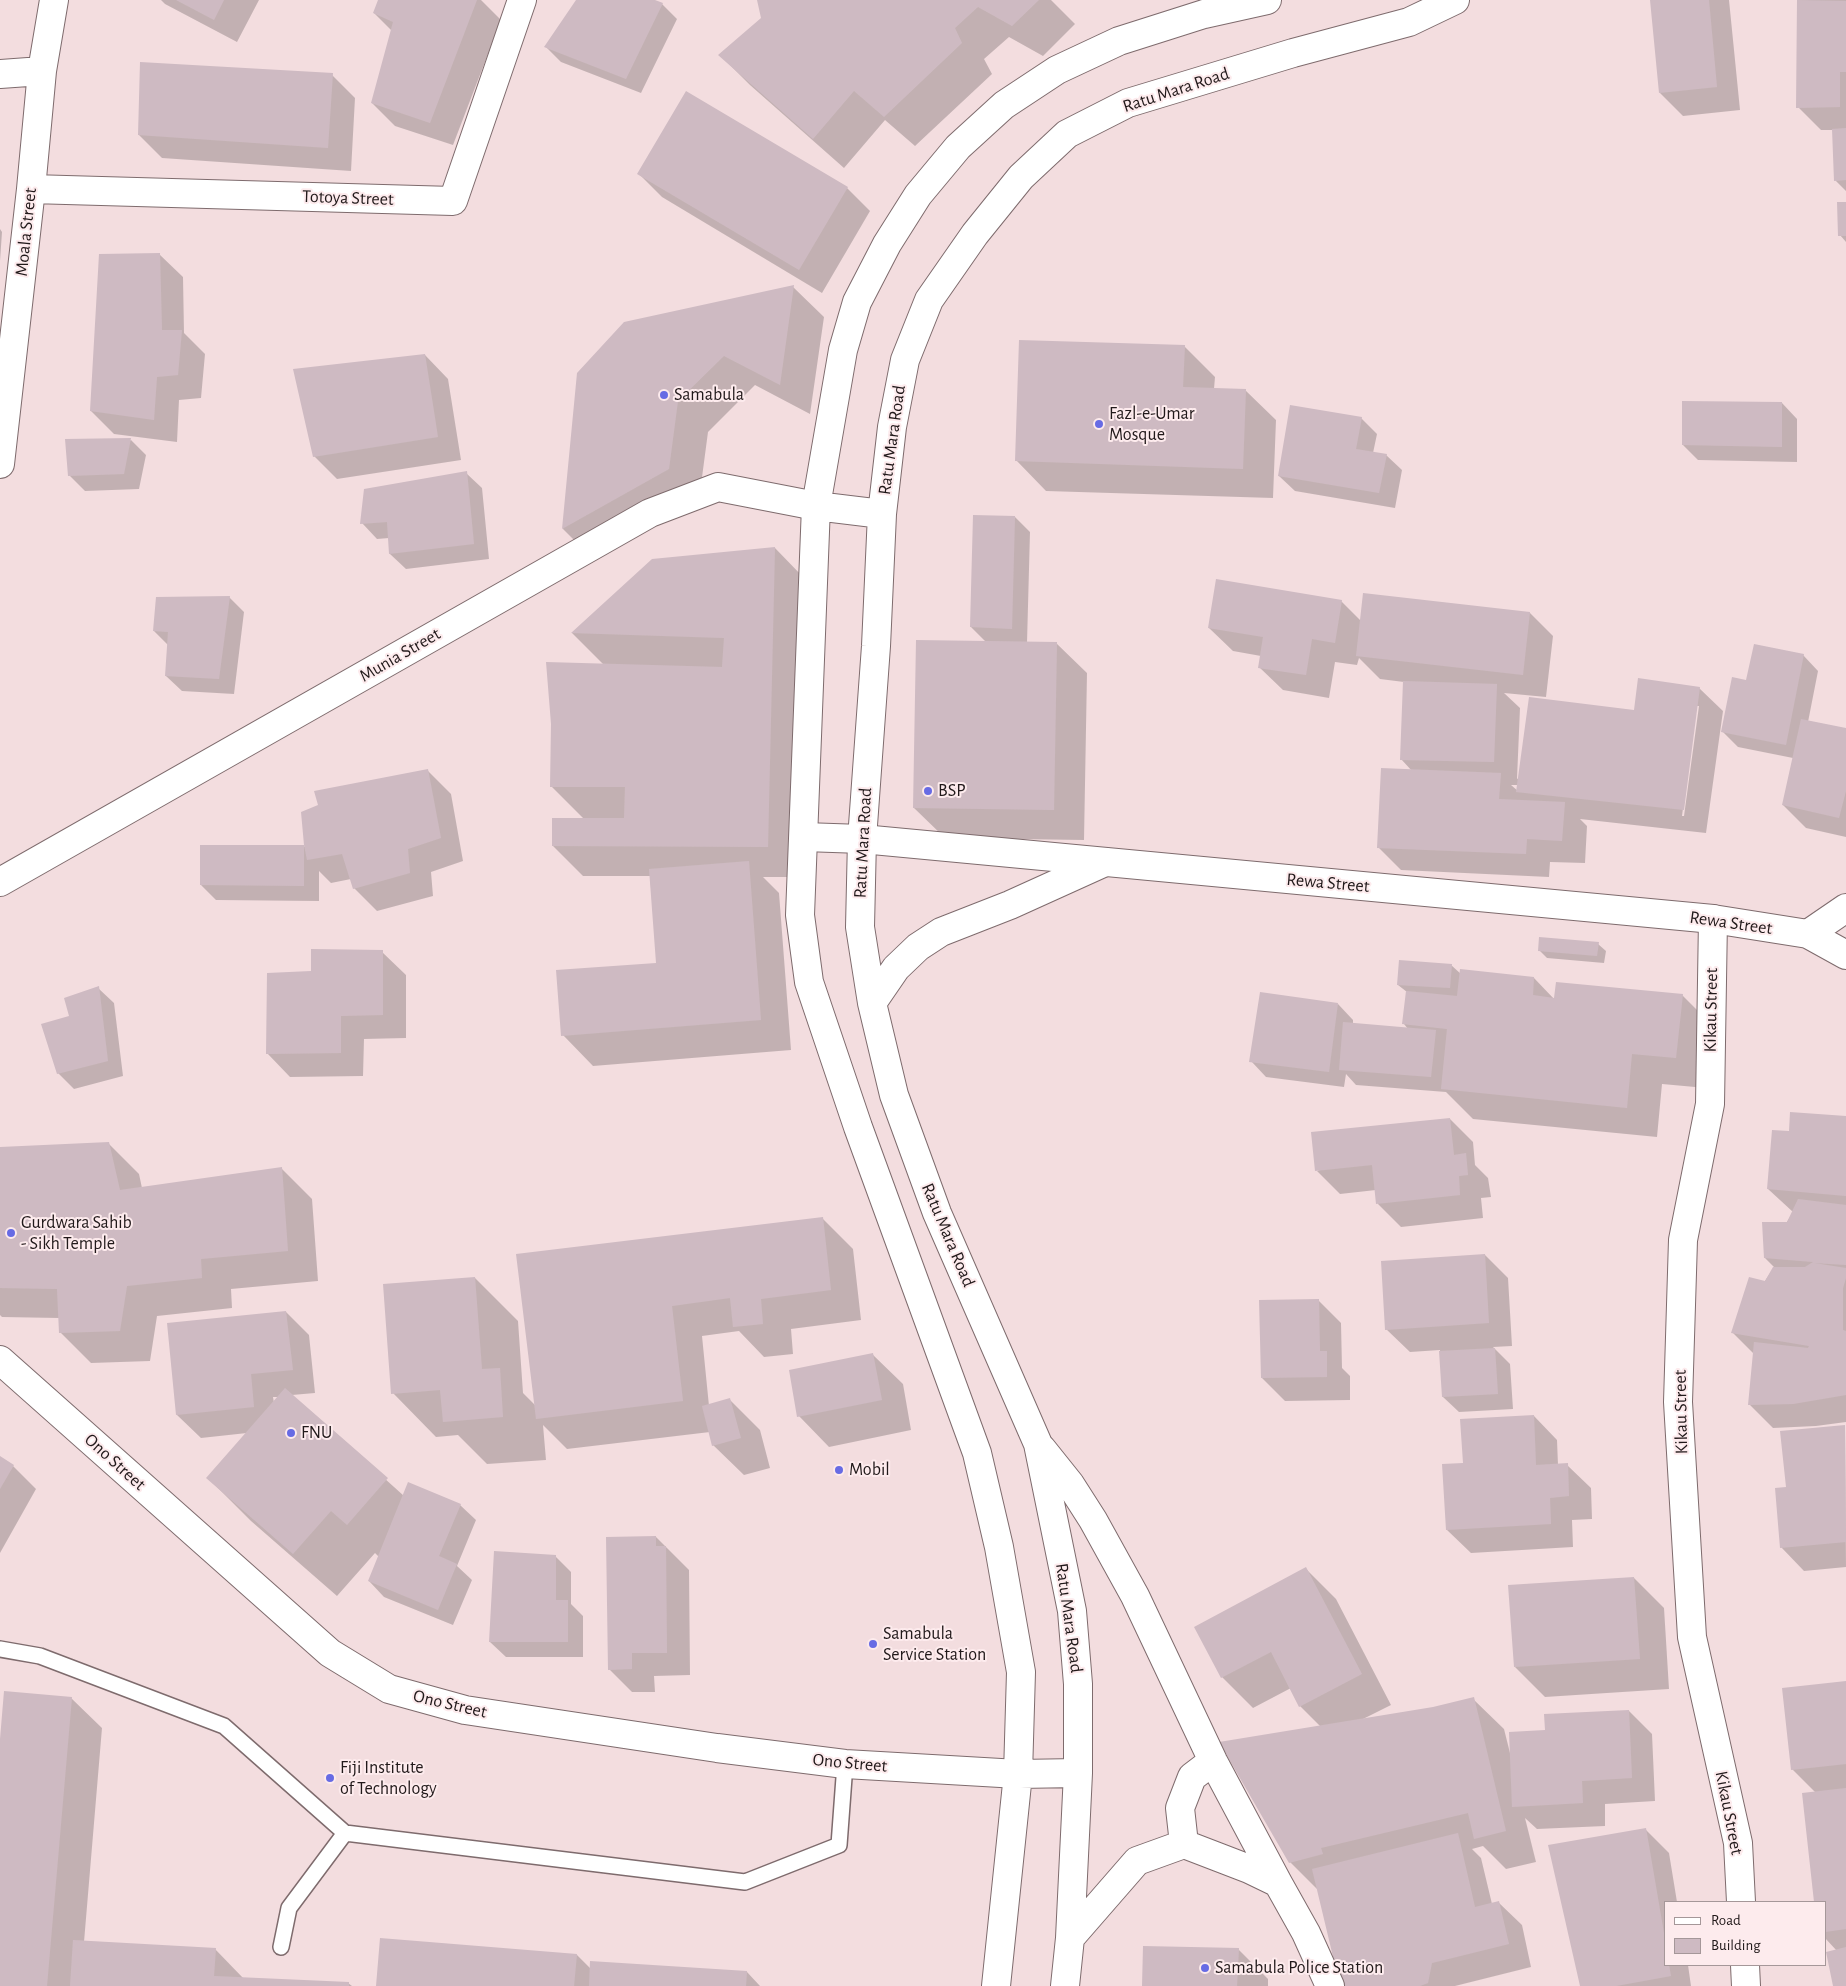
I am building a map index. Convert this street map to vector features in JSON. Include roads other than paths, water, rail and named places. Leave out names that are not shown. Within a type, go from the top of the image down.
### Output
[{"type":"main road","name":"Moala Street","points":[[0,464],[31,189],[42,71],[54,0]]},
{"type":"main road","name":"Totoya Street","points":[[31,189],[453,201],[522,0]]},
{"type":"main road","points":[[996,1986],[1018,1774],[1021,1672],[997,1538],[977,1453],[858,1127],[809,982],[800,915],[816,506],[843,350],[856,302],[887,244],[918,195],[958,147],[1004,106],[1057,70],[1119,41],[1204,14],[1267,0]]},
{"type":"main road","name":"Ratu Mara Road","points":[[1065,1986],[1070,1938],[1078,1773],[1078,1684],[1072,1611],[1038,1444],[937,1213],[894,1095],[872,1003],[860,927],[862,839],[876,646],[882,514],[892,427],[905,360],[929,300],[975,234],[1021,177],[1067,134],[1128,103],[1293,53],[1409,22],[1455,0]]},
{"type":"main road","points":[[0,74],[42,71]]},
{"type":"main road","name":"Munia Street","points":[[0,882],[650,513],[718,487],[816,506],[882,514]]},
{"type":"main road","name":"Rewa Street","points":[[804,837],[862,839],[1713,919],[1808,934],[1846,956]]},
{"type":"main road","points":[[872,1003],[896,968],[918,947],[941,932],[1010,905],[1105,862]]},
{"type":"main road","points":[[1808,934],[1846,908]]},
{"type":"main road","name":"Kikau Street","points":[[1713,919],[1710,1104],[1683,1240],[1678,1402],[1692,1638],[1738,1843],[1741,1901]]},
{"type":"main road","name":"Ono Street","points":[[0,1360],[330,1653],[388,1689],[465,1710],[708,1747],[845,1764],[1018,1774],[1078,1773]]},
{"type":"main road","points":[[1038,1444],[1070,1484],[1093,1520],[1135,1596],[1213,1761],[1306,1933],[1330,1986]]},
{"type":"main road","points":[[1184,1844],[1180,1808],[1192,1778],[1213,1761]]},
{"type":"main road","points":[[1070,1938],[1137,1861],[1184,1844],[1249,1869],[1278,1883]]},
{"type":"main road","points":[[1745,1966],[1746,1986]]},
{"type":"lane","points":[[0,1649],[40,1656],[224,1726],[345,1833],[745,1882],[839,1845],[845,1764]]},
{"type":"lane","points":[[281,1947],[290,1908],[345,1833]]},
{"type":"place","name":"Samabula","points":[[664,395]]},
{"type":"place","name":"Fazl-e-Umar Mosque","points":[[1099,424]]},
{"type":"place","name":"BSP","points":[[928,791]]},
{"type":"place","name":"Gurdwara Sahib - Sikh Temple","points":[[11,1233]]},
{"type":"place","name":"FNU","points":[[291,1433]]},
{"type":"place","name":"Mobil","points":[[839,1470]]},
{"type":"place","name":"Samabula Service Station","points":[[873,1644]]},
{"type":"place","name":"Fiji Institute of Technology","points":[[330,1778]]},
{"type":"place","name":"Samabula Police Station","points":[[1205,1968]]}]
